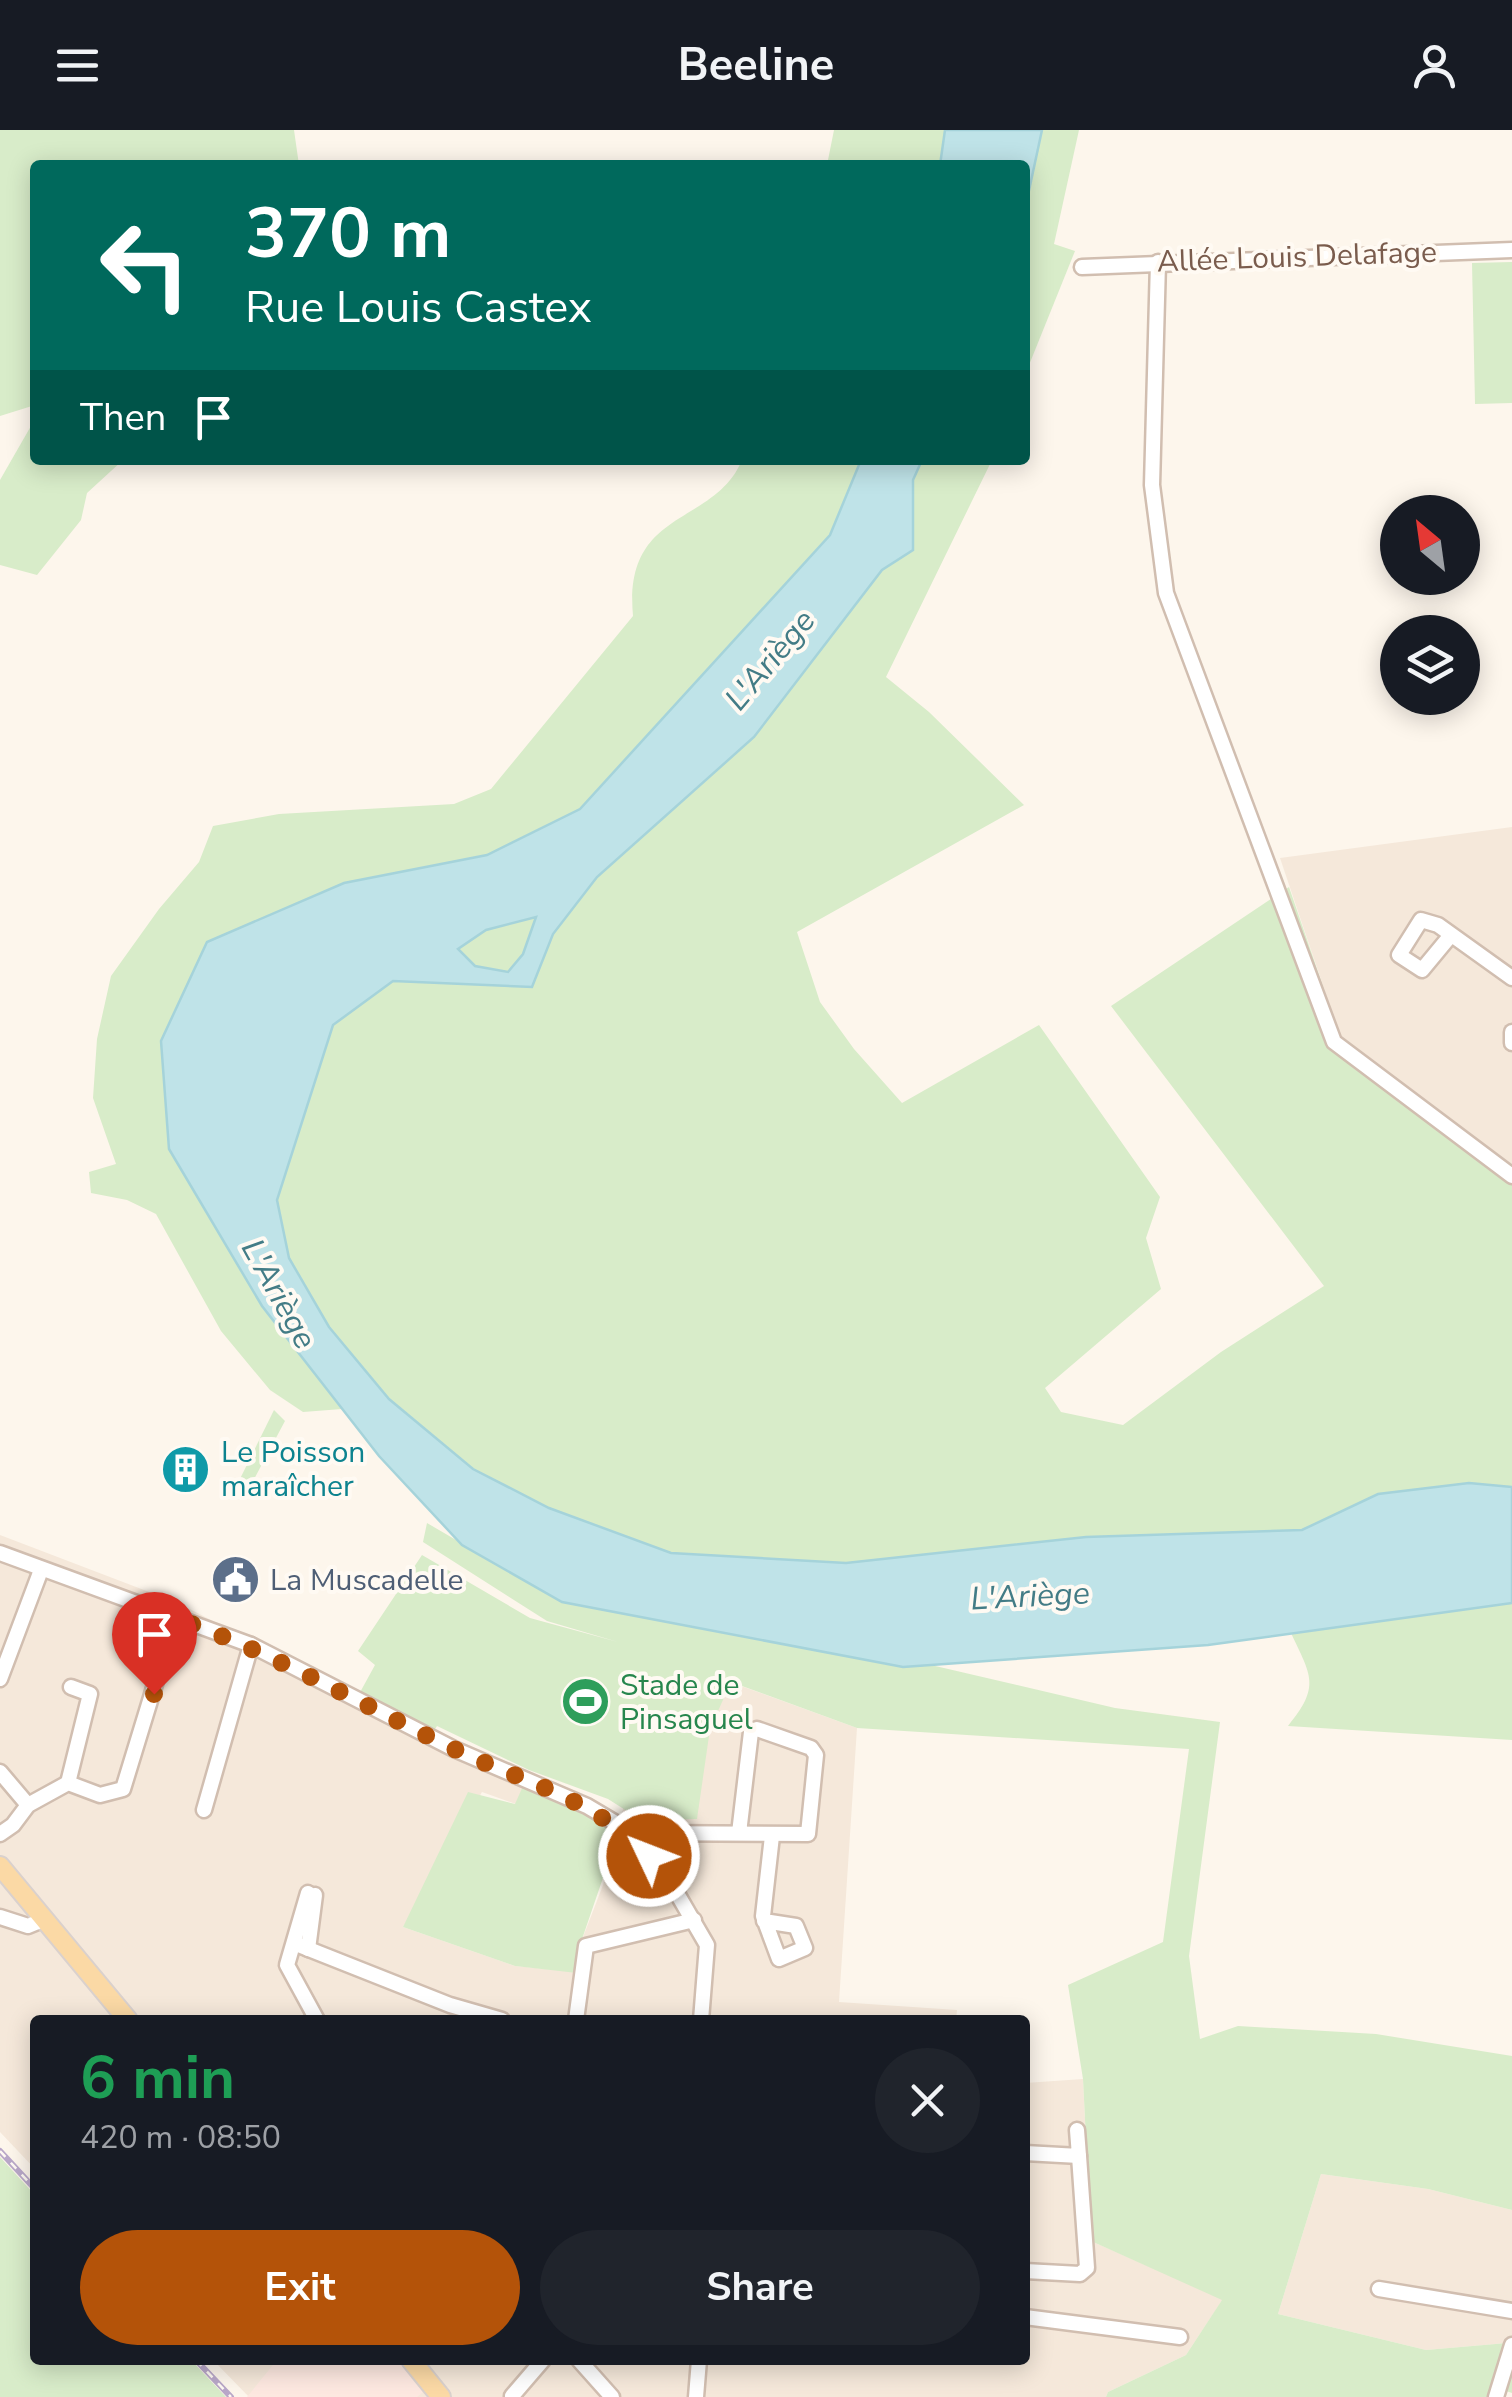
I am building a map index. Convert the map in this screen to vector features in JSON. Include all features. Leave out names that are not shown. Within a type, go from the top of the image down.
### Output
[{"type":"main road","points":[[0,1866],[124,2015]]},
{"type":"main road","points":[[414,2365],[441,2397]]},
{"type":"street","name":"Allée Louis Delafage","points":[[1082,266],[1512,250]]},
{"type":"street","points":[[1158,262],[1152,486],[1166,593],[1334,1042],[1512,1176]]},
{"type":"street","points":[[1451,934],[1512,978]]},
{"type":"street","points":[[1512,1032],[1512,1043]]},
{"type":"street","points":[[0,1553],[250,1645],[454,1749],[587,1806],[627,1833],[649,1856],[694,1920],[707,1946],[701,2015]]},
{"type":"street","points":[[0,1679],[41,1570]]},
{"type":"street","points":[[68,1783],[100,1795],[124,1789],[175,1618]]},
{"type":"street","points":[[204,1810],[250,1645]]},
{"type":"street","points":[[0,1834],[13,1825],[28,1805],[68,1783],[90,1694],[71,1687]]},
{"type":"street","points":[[627,1833],[802,1837],[812,1828],[816,1755],[812,1748],[757,1730],[747,1737],[739,1833]]},
{"type":"street","points":[[0,1772],[28,1805]]},
{"type":"street","points":[[649,1856],[652,1842],[664,1832]]},
{"type":"street","points":[[764,1921],[772,1836]]},
{"type":"street","points":[[0,1917],[28,1926],[45,1919]]},
{"type":"street","points":[[577,2015],[586,1946],[694,1920]]},
{"type":"street","points":[[313,2015],[287,1965],[302,1946],[485,2015]]},
{"type":"street","points":[[1030,2271],[1080,2274],[1087,2268],[1078,2130]]},
{"type":"street","points":[[1030,2154],[1079,2156]]},
{"type":"street","points":[[1380,2289],[1512,2311]]},
{"type":"street","points":[[1030,2318],[1180,2338]]},
{"type":"street","points":[[1496,2397],[1512,2345]]},
{"type":"street","points":[[512,2396],[539,2365]]},
{"type":"street","points":[[583,2365],[612,2397]]},
{"type":"street","points":[[696,2397],[699,2365]]},
{"type":"shaded area","points":[[1512,827],[1512,1169],[1341,1039],[1280,858]]},
{"type":"shaded area","points":[[0,1535],[178,1603],[364,1699],[528,1775],[516,1804],[482,1792],[403,1927],[515,1966],[577,1972],[583,1937],[603,1885],[626,1798],[697,1670],[857,1728],[839,2002],[957,2010],[956,2015],[30,2015],[30,2164],[0,2132]]},
{"type":"shaded area","points":[[1083,2079],[1091,2241],[1223,2299],[1186,2355],[1108,2392],[1106,2397],[249,2397],[218,2365],[1030,2365],[1030,2083]]},
{"type":"shaded area","points":[[1321,2174],[1428,2189],[1512,2210],[1512,2336],[1507,2343],[1426,2350],[1278,2314]]},
{"type":"shaded area","points":[[273,2365],[430,2365],[411,2378],[423,2392],[417,2397],[247,2397]]},
{"type":"green space","points":[[0,130],[294,130],[298,160],[30,160],[30,407],[0,416]]},
{"type":"green space","points":[[834,130],[945,130],[941,160],[828,160]]},
{"type":"green space","points":[[1042,130],[1079,130],[1054,244],[1075,251],[1030,363],[1030,186]]},
{"type":"green space","points":[[1512,262],[1512,403],[1475,404],[1472,263]]},
{"type":"green space","points":[[30,428],[30,465],[118,465],[87,493],[81,520],[37,575],[0,565],[0,480]]},
{"type":"green space","points":[[739,465],[859,465],[830,535],[580,809],[487,855],[344,883],[169,1149],[262,1306],[342,1409],[303,1412],[270,1390],[221,1331],[156,1214],[127,1200],[91,1193],[89,1172],[116,1164],[93,1098],[97,1039],[111,976],[199,862],[213,826],[279,814],[454,804],[491,789],[633,616],[634,581],[642,555],[656,536],[729,481]]},
{"type":"green space","points":[[920,465],[990,465],[886,677],[929,712],[1024,805],[797,932],[820,1002],[854,1049],[902,1103],[1039,1025],[1160,1197],[1146,1238],[1161,1289],[1045,1388],[1061,1412],[1123,1425],[1221,1352],[1324,1286],[1111,1006],[1289,887],[1341,1039],[1512,1169],[1512,1487],[1469,1483],[1378,1494],[1302,1530],[1086,1537],[846,1563],[671,1553],[549,1508],[473,1469],[389,1399],[329,1327],[289,1258],[277,1200],[333,1026],[392,980],[532,987],[553,934],[597,877],[754,737],[882,570],[912,550],[913,480]]},
{"type":"green space","points":[[537,917],[523,954],[508,972],[475,966],[457,948],[486,930]]},
{"type":"green space","points":[[274,1410],[285,1421],[243,1500],[232,1495]]},
{"type":"green space","points":[[427,1523],[562,1602],[903,1667],[931,1665],[1115,1708],[1220,1722],[1189,1956],[1200,2039],[1238,2026],[1376,2034],[1512,2056],[1512,2210],[1428,2189],[1321,2174],[1278,2314],[1426,2350],[1507,2343],[1512,2336],[1512,2393],[1497,2388],[1494,2397],[1106,2397],[1108,2392],[1186,2355],[1222,2300],[1091,2241],[1083,2079],[1068,1985],[1163,1942],[1189,1749],[857,1728],[731,1682],[710,1729],[697,1819],[641,1820],[608,1799],[529,1770],[437,1726],[433,1732],[358,1696],[375,1665],[358,1651],[422,1555],[530,1618],[618,1642],[547,1621],[423,1542]]},
{"type":"green space","points":[[1512,1603],[1512,1740],[1288,1726],[1309,1690],[1308,1671],[1291,1633]]},
{"type":"green space","points":[[523,1786],[581,1808],[619,1831],[580,1945],[577,1973],[515,1966],[403,1927],[468,1792],[515,1804]]},
{"type":"green space","points":[[0,2157],[30,2190],[30,2365],[196,2365],[226,2397],[0,2397]]},
{"type":"water","points":[[945,130],[1042,130],[1030,186],[1030,160],[941,160]]},
{"type":"water","name":"L'Ariège","points":[[859,465],[920,465],[913,480],[913,550],[882,570],[754,737],[597,877],[553,934],[532,987],[393,981],[333,1025],[277,1200],[289,1258],[329,1327],[389,1399],[473,1469],[549,1508],[671,1553],[846,1563],[1086,1537],[1302,1530],[1378,1494],[1469,1483],[1512,1487],[1512,1603],[1208,1645],[903,1667],[562,1602],[462,1545],[379,1456],[262,1306],[169,1149],[161,1041],[207,942],[344,883],[487,855],[580,809],[830,535]],"holes":[[[536,917],[523,954],[508,972],[475,966],[458,949],[486,930]]]},
{"type":"railway","points":[[0,2151],[30,2184]]},
{"type":"railway","points":[[201,2365],[231,2397]]},
{"type":"place","name":"Le Poisson maraîcher","points":[[186,1469]]},
{"type":"place","name":"La Muscadelle","points":[[235,1580]]},
{"type":"place","name":"Stade de Pinsaguel","points":[[585,1702]]},
{"type":"route","points":[[154,1694],[175,1618],[257,1648],[454,1749],[587,1806],[614,1822],[649,1856]]}]
